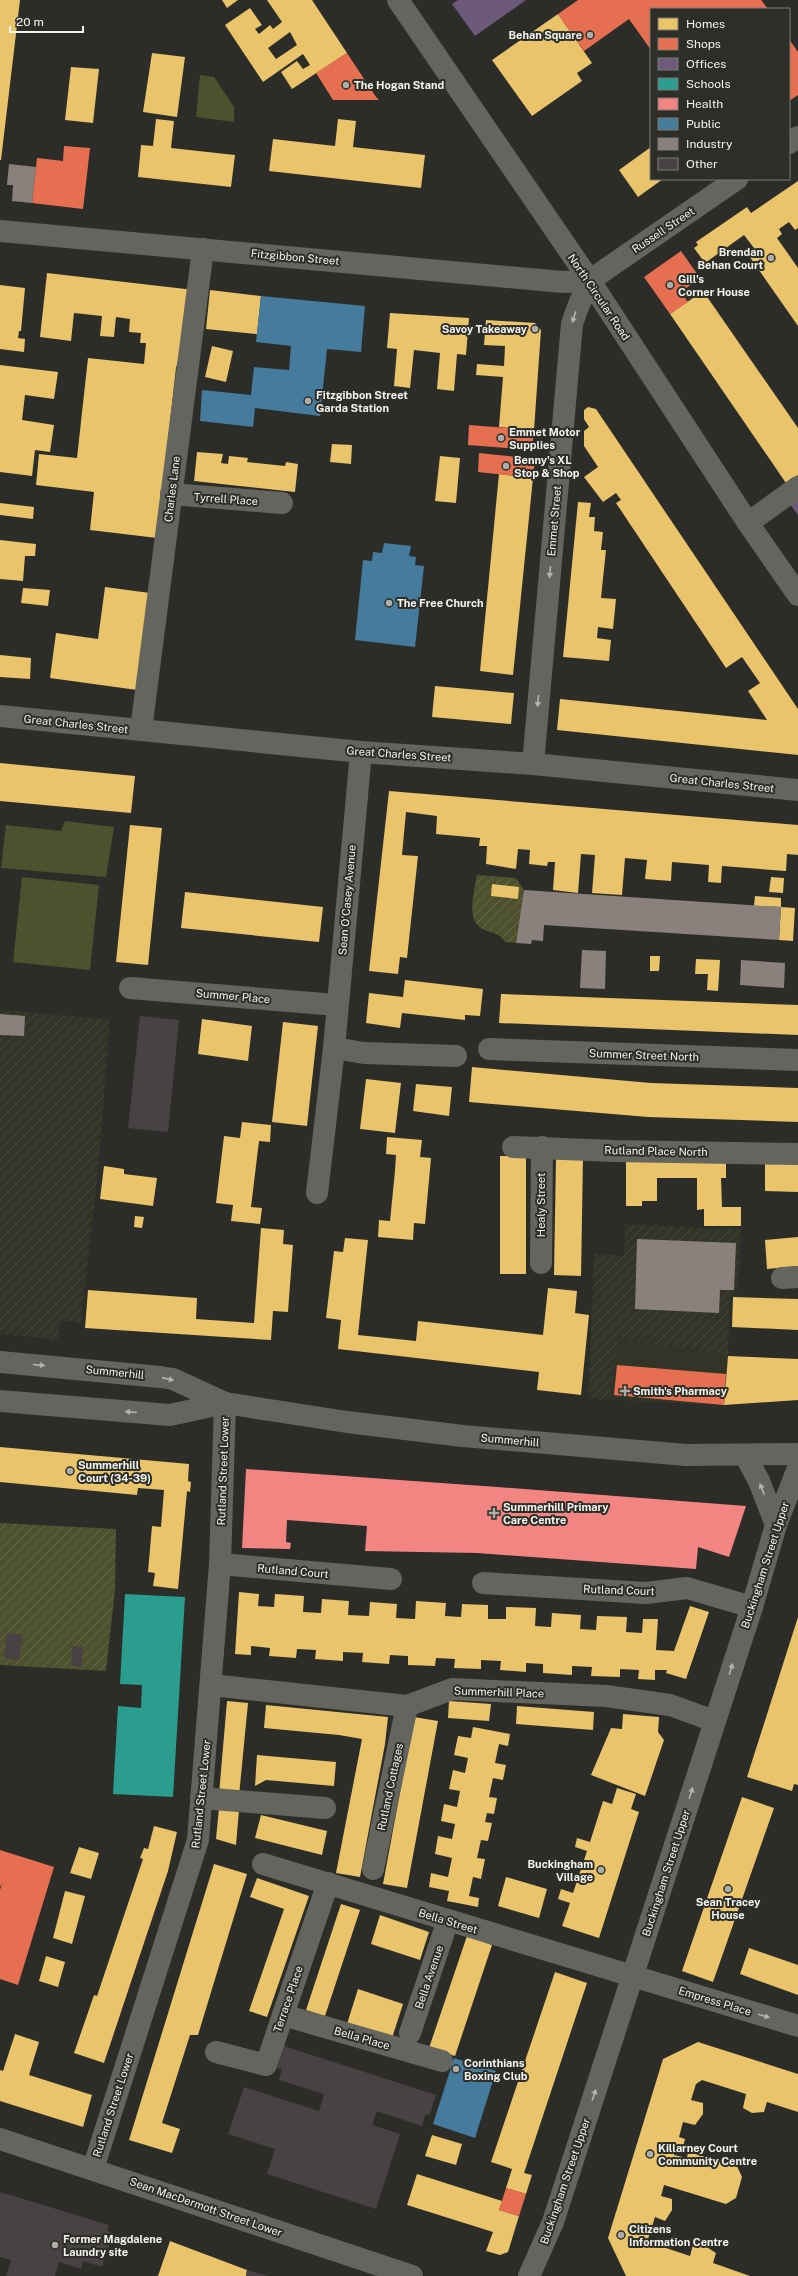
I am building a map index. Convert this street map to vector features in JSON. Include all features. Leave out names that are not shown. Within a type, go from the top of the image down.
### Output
[{"type":"main road","name":"North Circular Road","points":[[398,0],[590,282],[748,523],[798,595]]},
{"type":"main road","name":"Summerhill","points":[[0,1362],[174,1379],[225,1403],[347,1422],[464,1436],[686,1455],[798,1454]]},
{"type":"main road","name":"Summerhill","points":[[0,1401],[170,1415],[225,1403]]},
{"type":"street","name":"Russell Street","points":[[590,282],[736,180]]},
{"type":"street","name":"Fitzgibbon Street","points":[[0,231],[563,282],[590,282]]},
{"type":"street","name":"Charles Lane","points":[[140,730],[203,249]]},
{"type":"street","name":"Emmet Street","points":[[532,764],[572,324],[590,282]]},
{"type":"street","points":[[748,523],[798,487]]},
{"type":"street","name":"Tyrrell Place","points":[[171,494],[282,503]]},
{"type":"street","name":"Great Charles Street","points":[[0,716],[361,752],[532,764],[798,790]]},
{"type":"street","name":"Sean O'Casey Avenue","points":[[317,1193],[334,1048],[361,752]]},
{"type":"street","name":"Summer Place","points":[[130,988],[337,1005]]},
{"type":"street","points":[[334,1048],[364,1053],[456,1056]]},
{"type":"street","name":"Summer Street North","points":[[489,1049],[798,1060]]},
{"type":"street","name":"Rutland Place North","points":[[513,1147],[614,1151],[798,1154]]},
{"type":"street","name":"Healy Street","points":[[541,1263],[542,1147]]},
{"type":"street","name":"Rutland Street Lower","points":[[92,2169],[195,1854],[211,1685],[220,1564],[225,1403]]},
{"type":"street","points":[[745,1455],[759,1481],[776,1525]]},
{"type":"street","name":"Buckingham Street Upper","points":[[529,2276],[553,2222],[752,1607],[776,1525],[798,1468]]},
{"type":"street","name":"Rutland Court","points":[[220,1564],[391,1579]]},
{"type":"street","name":"Rutland Court","points":[[483,1583],[646,1592],[687,1588],[752,1607]]},
{"type":"street","name":"Summerhill Place","points":[[211,1685],[407,1706],[452,1689],[606,1696],[670,1705],[714,1721]]},
{"type":"street","name":"Rutland Cottages","points":[[372,1869],[407,1706]]},
{"type":"street","points":[[201,1798],[325,1808]]},
{"type":"street","name":"Bella Street","points":[[263,1864],[633,1976]]},
{"type":"street","name":"Terrace Place","points":[[216,2052],[266,2065],[328,1883]]},
{"type":"street","name":"Bella Avenue","points":[[410,2033],[448,1920]]},
{"type":"street","name":"Empress Place","points":[[633,1976],[798,2026]]},
{"type":"street","name":"Bella Place","points":[[282,2015],[442,2062]]},
{"type":"street","name":"Sean MacDermott Street Lower","points":[[0,2139],[412,2276]]},
{"type":"shaded area","points":[[0,1010],[110,1019],[99,1160],[81,1323],[60,1320],[58,1340],[0,1334]]},
{"type":"shaded area","points":[[625,1224],[741,1230],[738,1291],[730,1296],[728,1356],[619,1339],[610,1400],[588,1398],[594,1253],[624,1256]]},
{"type":"shaded area","points":[[619,1339],[728,1356],[724,1405],[610,1400]]},
{"type":"green space","points":[[200,75],[214,77],[234,107],[234,122],[196,117]]},
{"type":"green space","points":[[65,821],[114,827],[106,877],[1,868],[6,825],[61,831]]},
{"type":"green space","points":[[477,875],[516,878],[524,890],[516,943],[505,942],[499,936],[480,927],[475,922],[472,908]]},
{"type":"green space","points":[[22,877],[99,885],[90,970],[13,962]]},
{"type":"green space","points":[[0,1523],[116,1529],[115,1590],[106,1671],[0,1665]]},
{"type":"building: Homes","points":[[0,0],[20,0],[1,160],[0,160]]},
{"type":"building: Homes","points":[[222,0],[238,0],[227,8]]},
{"type":"building: Homes","points":[[267,0],[312,0],[347,53],[292,89],[281,72],[297,61],[303,69],[310,65],[303,54],[263,82],[225,25],[250,8],[262,25],[255,29],[259,34],[270,25],[273,29],[282,22]],"holes":[[[290,32],[297,45],[276,59],[268,48]]]},
{"type":"building: Homes","points":[[558,14],[592,63],[577,73],[582,81],[532,116],[492,60]]},
{"type":"building: Homes","points":[[152,53],[185,57],[177,117],[143,112]]},
{"type":"building: Homes","points":[[71,67],[99,69],[93,123],[65,120]]},
{"type":"building: Homes","points":[[156,119],[174,121],[171,148],[235,155],[231,187],[138,177],[141,145],[153,146]]},
{"type":"building: Homes","points":[[338,119],[356,121],[353,147],[425,155],[421,188],[269,171],[273,139],[335,146]]},
{"type":"building: Homes","points":[[650,148],[650,180],[662,180],[638,197],[619,170]]},
{"type":"building: Homes","name":"Brendan Behan Court","points":[[798,181],[798,228],[795,230],[789,222],[779,229],[782,234],[777,238],[798,268],[798,326],[747,253],[754,248],[744,235],[705,263],[694,248],[698,245],[696,242],[747,207],[751,213]]},
{"type":"building: Homes","points":[[47,273],[194,290],[185,335],[176,368],[157,538],[90,530],[94,492],[36,485],[39,454],[77,458],[88,358],[144,364],[146,343],[140,343],[141,333],[129,332],[130,319],[116,317],[114,337],[100,336],[102,316],[74,313],[71,341],[40,337]]},
{"type":"building: Homes","points":[[0,285],[25,288],[21,331],[19,331],[18,338],[25,339],[24,352],[0,349]]},
{"type":"building: Homes","points":[[210,290],[261,296],[257,334],[206,329]]},
{"type":"building: Homes","points":[[703,291],[798,428],[798,475],[786,483],[670,314]]},
{"type":"building: Homes","points":[[390,313],[469,318],[466,355],[457,354],[454,391],[437,389],[440,353],[414,350],[410,388],[394,386],[397,349],[387,348]]},
{"type":"building: Homes","points":[[486,320],[535,323],[541,330],[534,430],[499,427],[503,377],[476,375],[477,364],[504,366],[505,346],[484,345]]},
{"type":"building: Homes","points":[[212,346],[233,351],[226,382],[205,377]]},
{"type":"building: Homes","points":[[0,365],[58,372],[54,399],[25,395],[22,420],[54,425],[50,452],[35,450],[32,476],[0,472]]},
{"type":"building: Homes","points":[[588,407],[596,409],[798,709],[798,755],[557,730],[560,699],[767,720],[748,691],[760,683],[742,657],[726,668],[616,503],[621,500],[616,493],[603,502],[584,477],[598,467],[584,446],[584,431],[589,427],[584,419],[584,410]]},
{"type":"building: Homes","points":[[332,444],[352,445],[351,464],[330,462]]},
{"type":"building: Homes","points":[[197,452],[223,454],[221,463],[228,464],[229,456],[248,458],[247,462],[285,466],[286,462],[298,464],[295,492],[194,481]]},
{"type":"building: Homes","points":[[440,456],[460,458],[456,503],[435,501]]},
{"type":"building: Homes","points":[[499,474],[533,478],[513,675],[480,671]]},
{"type":"building: Homes","points":[[578,502],[591,503],[589,517],[595,517],[594,531],[603,532],[601,550],[606,550],[601,598],[616,599],[613,629],[598,627],[597,638],[611,640],[609,661],[563,657]]},
{"type":"building: Homes","points":[[0,503],[34,507],[33,519],[0,515]]},
{"type":"building: Homes","points":[[0,540],[36,544],[35,556],[25,556],[23,581],[0,579]]},
{"type":"building: Homes","points":[[105,587],[150,593],[137,690],[50,678],[56,633],[98,639]]},
{"type":"building: Homes","points":[[23,588],[50,590],[48,606],[21,603]]},
{"type":"building: Homes","points":[[0,655],[31,658],[30,679],[0,677]]},
{"type":"building: Homes","points":[[435,686],[514,693],[511,724],[432,717]]},
{"type":"building: Homes","points":[[0,763],[135,776],[131,813],[0,801]]},
{"type":"building: Homes","points":[[389,791],[798,825],[798,855],[787,854],[786,871],[722,866],[721,883],[708,882],[709,865],[672,862],[671,881],[645,879],[647,860],[625,858],[622,895],[592,893],[595,855],[581,854],[578,893],[553,890],[555,862],[548,862],[547,866],[529,864],[530,850],[518,849],[516,869],[486,864],[487,846],[479,846],[480,838],[436,834],[437,816],[406,812],[402,855],[418,856],[407,958],[400,957],[398,974],[369,971]]},
{"type":"building: Homes","points":[[130,825],[162,828],[148,965],[116,962]]},
{"type":"building: Homes","points":[[771,877],[784,878],[783,893],[769,892]]},
{"type":"building: Homes","points":[[492,884],[519,887],[518,899],[491,896]]},
{"type":"building: Homes","points":[[185,892],[323,907],[319,942],[181,928]]},
{"type":"building: Homes","points":[[755,896],[781,898],[781,907],[754,906]]},
{"type":"building: Homes","points":[[781,907],[795,908],[793,941],[779,940]]},
{"type":"building: Homes","points":[[650,956],[660,956],[659,971],[650,971]]},
{"type":"building: Homes","points":[[696,959],[720,960],[718,991],[707,990],[708,974],[695,974]]},
{"type":"building: Homes","points":[[405,980],[483,989],[480,1016],[465,1015],[465,1020],[402,1013],[400,1028],[366,1023],[369,993],[403,997]]},
{"type":"building: Homes","points":[[501,994],[798,1005],[798,1035],[499,1023]]},
{"type":"building: Homes","points":[[202,1019],[252,1026],[248,1061],[198,1054]]},
{"type":"building: Homes","points":[[283,1022],[318,1026],[307,1126],[272,1122]]},
{"type":"building: Homes","points":[[472,1067],[651,1083],[798,1088],[798,1122],[648,1117],[469,1102]]},
{"type":"building: Homes","points":[[366,1079],[401,1083],[395,1133],[360,1129]]},
{"type":"building: Homes","points":[[416,1084],[452,1087],[449,1116],[413,1111]]},
{"type":"building: Homes","points":[[242,1122],[271,1125],[270,1142],[259,1141],[251,1207],[262,1208],[260,1224],[231,1221],[233,1205],[216,1203],[224,1136],[240,1138]]},
{"type":"building: Homes","points":[[387,1137],[422,1140],[420,1157],[431,1158],[425,1224],[414,1223],[413,1240],[378,1237],[379,1220],[390,1221],[395,1171],[396,1155],[386,1154]]},
{"type":"building: Homes","points":[[500,1156],[526,1156],[526,1274],[500,1274]]},
{"type":"building: Homes","points":[[556,1157],[583,1157],[581,1276],[554,1275]]},
{"type":"building: Homes","points":[[626,1161],[726,1161],[726,1178],[721,1178],[722,1207],[741,1207],[741,1226],[704,1226],[704,1209],[697,1210],[697,1178],[657,1178],[657,1201],[642,1201],[642,1206],[626,1206]]},
{"type":"building: Homes","points":[[765,1162],[798,1163],[798,1192],[765,1191]]},
{"type":"building: Homes","points":[[104,1166],[124,1169],[124,1174],[157,1178],[153,1206],[100,1199]]},
{"type":"building: Homes","points":[[135,1216],[144,1217],[142,1228],[134,1227]]},
{"type":"building: Homes","points":[[261,1228],[284,1230],[283,1244],[293,1245],[288,1312],[273,1311],[271,1340],[85,1328],[88,1290],[197,1298],[196,1319],[254,1323]]},
{"type":"building: Homes","points":[[798,1237],[798,1266],[767,1269],[765,1240]]},
{"type":"building: Homes","points":[[345,1238],[368,1240],[358,1335],[416,1341],[418,1321],[543,1335],[548,1288],[577,1291],[575,1313],[589,1315],[581,1395],[537,1390],[539,1372],[338,1349],[341,1320],[326,1318],[334,1251],[343,1252]]},
{"type":"building: Homes","points":[[733,1297],[798,1299],[798,1330],[732,1327]]},
{"type":"building: Homes","points":[[728,1356],[798,1359],[798,1400],[724,1405]]},
{"type":"building: Homes","points":[[0,1447],[189,1464],[188,1481],[191,1482],[190,1492],[187,1491],[178,1589],[153,1586],[155,1573],[148,1572],[152,1526],[161,1527],[164,1490],[138,1488],[137,1495],[0,1482]]},
{"type":"building: Homes","points":[[239,1592],[259,1594],[258,1606],[274,1607],[275,1594],[304,1596],[303,1612],[321,1613],[322,1599],[349,1601],[348,1615],[369,1616],[370,1602],[397,1604],[396,1618],[415,1619],[416,1601],[446,1603],[445,1616],[461,1617],[462,1604],[488,1605],[488,1619],[506,1619],[506,1607],[536,1608],[535,1626],[551,1627],[552,1613],[581,1615],[580,1629],[596,1630],[597,1616],[627,1617],[626,1632],[642,1633],[643,1619],[658,1619],[656,1650],[674,1651],[690,1606],[709,1612],[686,1679],[666,1673],[667,1670],[655,1670],[655,1680],[638,1679],[639,1670],[620,1669],[620,1677],[591,1676],[592,1667],[572,1666],[572,1675],[543,1673],[543,1664],[526,1663],[526,1672],[500,1670],[501,1661],[481,1660],[481,1669],[454,1668],[455,1659],[436,1658],[435,1666],[408,1665],[408,1656],[390,1655],[389,1664],[362,1662],[363,1653],[343,1652],[343,1661],[315,1659],[316,1650],[297,1649],[296,1658],[269,1656],[270,1648],[251,1646],[251,1655],[235,1654]]},
{"type":"building: Homes","points":[[798,1617],[798,1785],[794,1784],[792,1791],[747,1777]]},
{"type":"building: Homes","points":[[227,1701],[248,1703],[239,1796],[219,1794]]},
{"type":"building: Homes","points":[[449,1701],[491,1704],[489,1721],[448,1718]]},
{"type":"building: Homes","points":[[266,1705],[388,1717],[385,1744],[360,1877],[336,1873],[362,1739],[339,1735],[264,1728]]},
{"type":"building: Homes","points":[[517,1706],[594,1712],[593,1730],[516,1724]]},
{"type":"building: Homes","points":[[623,1714],[659,1717],[658,1732],[664,1740],[645,1796],[591,1775],[611,1728],[622,1729]]},
{"type":"building: Homes","points":[[414,1717],[438,1721],[407,1888],[383,1884]]},
{"type":"building: Homes","points":[[473,1727],[510,1734],[508,1746],[499,1744],[495,1763],[506,1765],[503,1780],[493,1778],[489,1797],[497,1798],[494,1814],[487,1813],[485,1822],[492,1823],[488,1841],[481,1840],[477,1858],[485,1859],[481,1879],[473,1877],[469,1896],[479,1898],[478,1907],[447,1901],[449,1891],[429,1887],[431,1873],[448,1877],[452,1858],[435,1854],[438,1836],[452,1839],[455,1824],[441,1821],[444,1804],[457,1807],[460,1791],[449,1789],[453,1770],[465,1773],[468,1758],[454,1755],[458,1736],[471,1738]]},
{"type":"building: Homes","points":[[257,1755],[336,1762],[334,1786],[266,1780],[255,1786]]},
{"type":"building: Homes","name":"Buckingham Village","points":[[617,1788],[636,1794],[631,1809],[639,1812],[599,1938],[562,1926],[570,1903],[558,1899],[561,1889],[573,1893],[587,1851],[575,1847],[577,1838],[590,1842],[603,1801],[612,1804]]},
{"type":"building: Homes","name":"Sean Tracey House","points":[[742,1797],[774,1808],[713,1982],[682,1971]]},
{"type":"building: Homes","points":[[219,1808],[239,1810],[236,1845],[216,1839]]},
{"type":"building: Homes","points":[[261,1815],[327,1831],[322,1855],[255,1838]]},
{"type":"building: Homes","points":[[154,1826],[177,1832],[168,1871],[104,2063],[74,2053],[94,1995],[97,1996],[143,1859],[140,1858],[144,1848],[148,1849]]},
{"type":"building: Homes","points":[[79,1847],[99,1853],[91,1879],[70,1873]]},
{"type":"building: Homes","points":[[214,1864],[247,1874],[198,2035],[190,2035],[162,2123],[180,2129],[172,2153],[129,2140]]},
{"type":"building: Homes","points":[[506,1877],[547,1889],[539,1918],[498,1906]]},
{"type":"building: Homes","points":[[257,1878],[309,1896],[267,2017],[249,2011],[284,1909],[250,1897]]},
{"type":"building: Homes","points":[[65,1891],[85,1896],[72,1944],[53,1938]]},
{"type":"building: Homes","points":[[341,1904],[360,1910],[325,2016],[306,2010]]},
{"type":"building: Homes","points":[[380,1915],[429,1932],[420,1960],[371,1944]]},
{"type":"building: Homes","points":[[467,1936],[492,1945],[455,2056],[429,2048]]},
{"type":"building: Homes","points":[[749,1948],[798,1965],[798,1995],[740,1974]]},
{"type":"building: Homes","points":[[46,1956],[65,1962],[58,1987],[39,1981]]},
{"type":"building: Homes","points":[[555,1972],[587,1983],[524,2173],[532,2175],[526,2194],[506,2188],[512,2169],[491,2162]]},
{"type":"building: Homes","points":[[358,1989],[403,2004],[392,2038],[347,2024]]},
{"type":"building: Homes","points":[[15,2034],[39,2042],[29,2075],[92,2095],[83,2127],[0,2101],[0,2070],[3,2071]]},
{"type":"building: Homes","points":[[698,2042],[798,2074],[798,2112],[767,2102],[764,2112],[752,2113],[743,2108],[746,2094],[702,2080],[696,2084],[691,2100],[703,2103],[703,2114],[695,2125],[683,2122],[679,2137],[685,2139],[682,2151],[676,2149],[674,2155],[687,2158],[688,2152],[737,2166],[742,2177],[736,2198],[726,2204],[664,2185],[661,2196],[672,2199],[672,2210],[665,2221],[655,2217],[648,2239],[651,2243],[690,2256],[693,2245],[705,2246],[716,2253],[713,2263],[750,2276],[626,2276],[608,2238],[663,2059]]},
{"type":"building: Homes","points":[[432,2135],[462,2144],[456,2165],[425,2156]]},
{"type":"building: Homes","points":[[417,2174],[502,2201],[499,2210],[519,2216],[508,2252],[500,2255],[486,2251],[493,2232],[407,2205]]},
{"type":"building: Homes","points":[[170,2241],[247,2270],[246,2276],[158,2276]]},
{"type":"building: Shops","name":"Behan Square","points":[[578,0],[761,0],[767,8],[650,8],[650,49],[629,19],[584,51],[558,14]]},
{"type":"building: Shops","points":[[790,40],[798,52],[798,95],[790,100]]},
{"type":"building: Shops","name":"The Hogan Stand","points":[[347,53],[379,100],[333,100],[316,73]]},
{"type":"building: Shops","points":[[64,146],[90,148],[83,209],[32,203],[37,158],[63,161]]},
{"type":"building: Shops","name":"Gill's Corner House","points":[[681,251],[700,278],[681,292],[688,302],[670,314],[644,277]]},
{"type":"building: Shops","name":"Emmet Motor Supplies","points":[[469,425],[534,430],[532,450],[468,445]]},
{"type":"building: Shops","name":"Benny's XL Stop & Shop","points":[[479,453],[535,459],[533,478],[478,472]]},
{"type":"building: Shops","points":[[617,1365],[726,1374],[724,1405],[614,1395]]},
{"type":"building: Shops","points":[[0,1850],[54,1867],[18,1985],[0,1979],[0,1890],[2,1883],[0,1887]]},
{"type":"building: Shops","points":[[506,2188],[526,2194],[519,2216],[499,2210]]},
{"type":"building: Offices","points":[[458,0],[526,0],[475,36],[452,4]]},
{"type":"building: Offices","points":[[798,492],[798,515],[787,500]]},
{"type":"building: Schools","points":[[125,1594],[185,1597],[173,1797],[113,1794],[118,1706],[141,1708],[142,1685],[120,1684]]},
{"type":"building: Health","name":"Summerhill Primary Care Centre","points":[[246,1469],[746,1506],[729,1557],[698,1547],[696,1569],[477,1553],[365,1551],[367,1526],[287,1520],[286,1542],[291,1543],[290,1549],[242,1548]]},
{"type":"building: Public","points":[[261,296],[365,306],[361,352],[327,349],[320,416],[255,408],[253,427],[200,421],[202,390],[251,395],[254,367],[289,370],[291,346],[256,342]]},
{"type":"building: Public","name":"The Free Church","points":[[384,543],[411,546],[409,556],[416,557],[415,565],[424,566],[415,647],[355,640],[363,560],[372,561],[373,552],[382,553]]},
{"type":"building: Public","points":[[454,2058],[496,2071],[475,2138],[433,2124]]},
{"type":"building: Industry","points":[[9,164],[36,167],[32,203],[12,201],[13,185],[7,185]]},
{"type":"building: Industry","points":[[524,890],[781,907],[779,940],[544,925],[543,941],[532,940],[531,944],[516,943]]},
{"type":"building: Industry","points":[[582,950],[606,951],[605,989],[580,988]]},
{"type":"building: Industry","points":[[741,960],[785,963],[784,988],[740,985]]},
{"type":"building: Industry","points":[[0,1014],[25,1016],[24,1036],[0,1035]]},
{"type":"building: Industry","points":[[637,1239],[736,1243],[734,1290],[720,1290],[719,1313],[635,1309]]},
{"type":"building: Other","points":[[140,1016],[179,1020],[168,1132],[128,1128]]},
{"type":"building: Other","points":[[7,1633],[23,1635],[19,1660],[4,1658]]},
{"type":"building: Other","points":[[72,1646],[83,1647],[82,1667],[71,1666]]},
{"type":"building: Other","points":[[284,2046],[436,2095],[430,2114],[425,2115],[422,2126],[377,2111],[372,2125],[400,2134],[376,2209],[267,2174],[275,2149],[228,2134],[244,2087],[319,2111],[324,2094],[279,2080],[282,2069],[277,2068]]},
{"type":"building: Other","name":"Former Magdalene Laundry site","points":[[0,2192],[109,2225],[107,2231],[113,2233],[102,2267],[83,2261],[81,2269],[59,2262],[55,2276],[6,2276],[11,2260],[0,2257]]},
{"type":"building: Other","points":[[247,2270],[268,2276],[246,2276]]},
{"type":"place","name":"Behan Square","points":[[590,35]]},
{"type":"place","name":"The Hogan Stand","points":[[346,85]]},
{"type":"place","name":"Brendan Behan Court","points":[[771,258]]},
{"type":"place","name":"Gill's Corner House","points":[[670,285]]},
{"type":"place","name":"Savoy Takeaway","points":[[535,329]]},
{"type":"place","name":"Fitzgibbon Street Garda Station","points":[[308,401]]},
{"type":"place","name":"Emmet Motor Supplies","points":[[501,438]]},
{"type":"place","name":"Benny's XL Stop & Shop","points":[[506,466]]},
{"type":"place","name":"The Free Church","points":[[389,603]]},
{"type":"place","name":"Smith's Pharmacy","points":[[625,1391]]},
{"type":"place","name":"Summerhill Court (34-39)","points":[[70,1471]]},
{"type":"place","name":"Summerhill Primary Care Centre","points":[[494,1513]]},
{"type":"place","name":"Buckingham Village","points":[[601,1870]]},
{"type":"place","name":"Sean Tracey House","points":[[728,1889]]},
{"type":"place","name":"Corinthians Boxing Club","points":[[456,2069]]},
{"type":"place","name":"Killarney Court Community Centre","points":[[650,2154]]},
{"type":"place","name":"Citizens Information Centre","points":[[621,2235]]},
{"type":"place","name":"Former Magdalene Laundry site","points":[[55,2245]]}]
